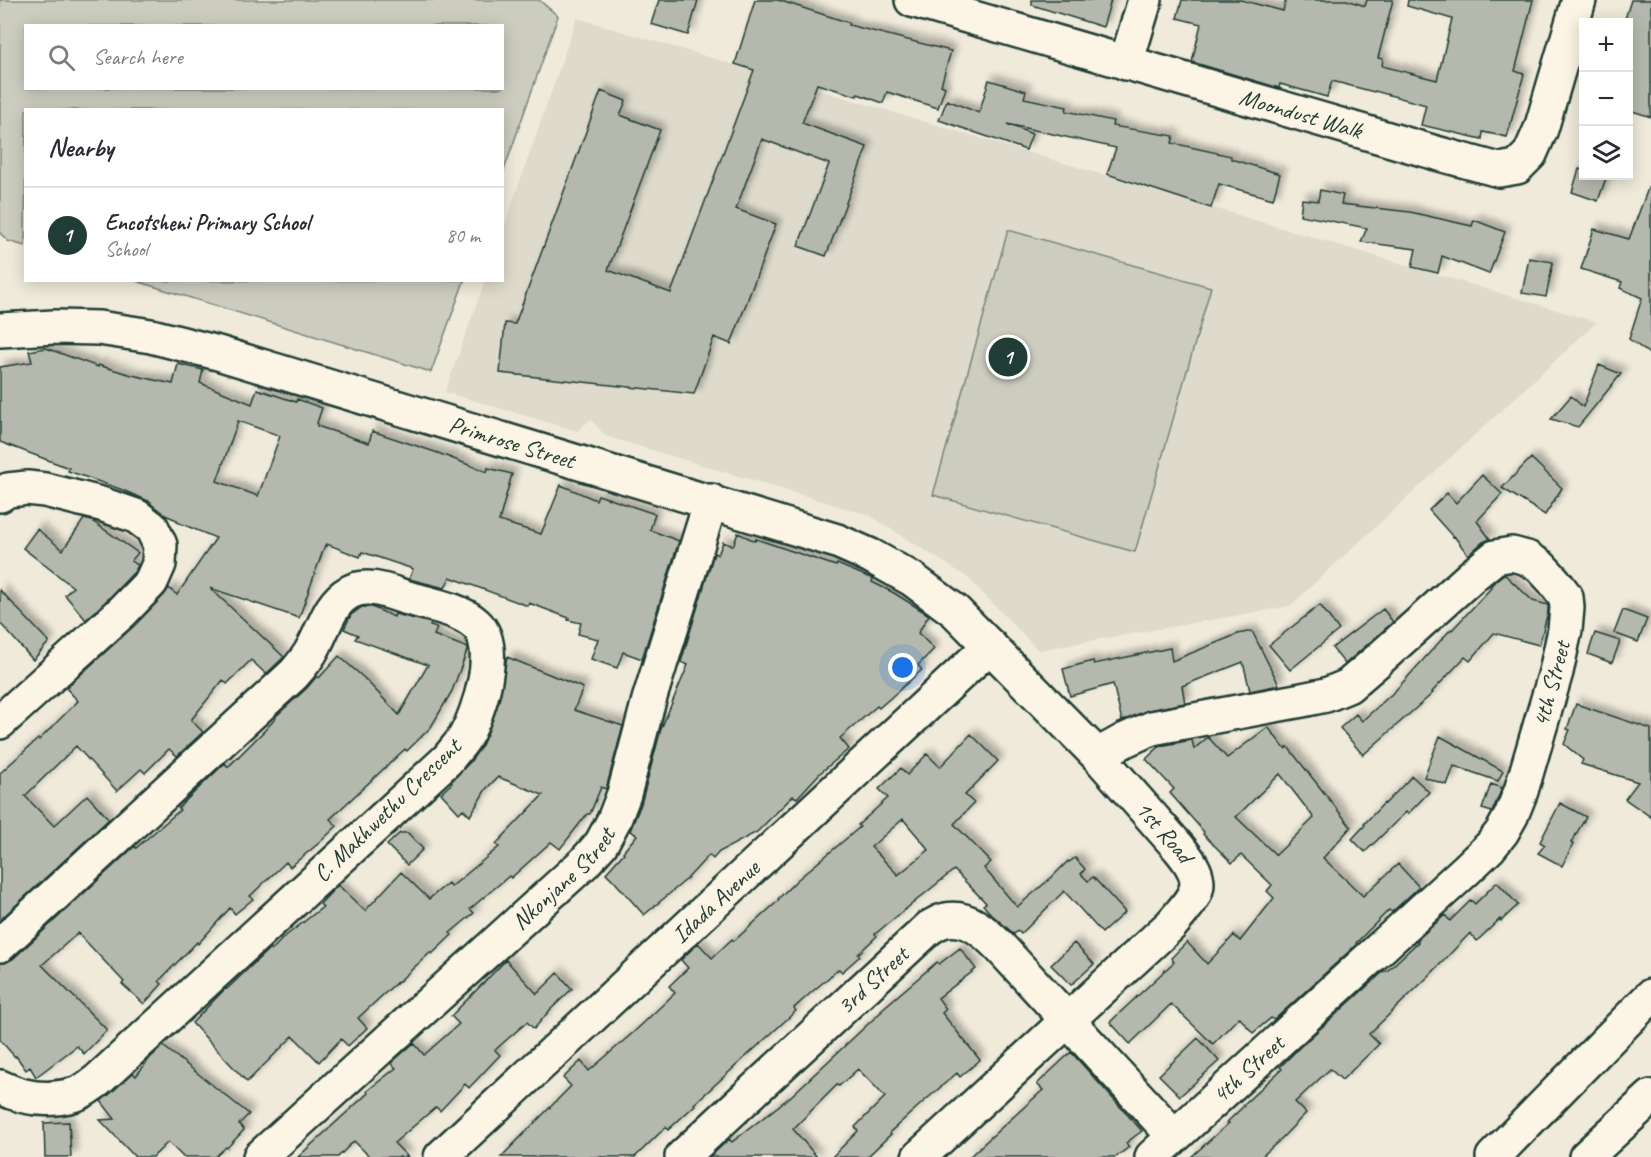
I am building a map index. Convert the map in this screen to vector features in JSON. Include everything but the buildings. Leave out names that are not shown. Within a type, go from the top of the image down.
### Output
[{"type":"main road","points":[[1126,63],[1145,0]]},
{"type":"main road","name":"Moondust Walk","points":[[922,1],[1126,63],[1499,170],[1517,166],[1530,154],[1541,129],[1579,0]]},
{"type":"main road","name":"Primrose Street","points":[[0,330],[88,328],[151,336],[218,352],[837,541],[871,556],[912,579],[955,610],[990,646]]},
{"type":"main road","points":[[0,495],[8,490],[27,488],[45,490],[101,504],[136,516],[152,528],[160,544],[159,564],[151,582],[122,612],[0,722]]},
{"type":"main road","name":"Nkonjane Street","points":[[261,1157],[601,844],[615,820],[624,794],[649,700],[711,501]]},
{"type":"main road","name":"4th Street","points":[[1099,757],[1125,740],[1152,728],[1326,695],[1348,686],[1495,557],[1512,554],[1527,558],[1540,566],[1566,597],[1565,630],[1556,672],[1521,790],[1502,832],[1467,869],[1163,1147]]},
{"type":"main road","name":"C. Makhwethu Crescent","points":[[0,945],[294,674],[314,647],[325,621],[338,601],[352,591],[367,588],[385,591],[464,615],[478,626],[485,640],[488,658],[486,678],[476,714],[464,739],[448,759],[97,1081],[78,1093],[57,1097],[33,1098],[15,1094],[0,1087]]},
{"type":"main road","name":"1st Road","points":[[919,1157],[1171,925],[1190,902],[1197,886],[1197,873],[1192,863],[1099,757],[990,646]]},
{"type":"main road","name":"Idada Avenue","points":[[441,1157],[990,646]]},
{"type":"main road","name":"3rd Street","points":[[682,1157],[929,928],[945,920],[958,920],[984,931],[1067,1021]]},
{"type":"main road","points":[[1493,1157],[1651,996]]},
{"type":"main road","points":[[1067,1021],[1163,1147]]},
{"type":"main road","points":[[1586,1157],[1651,1097]]},
{"type":"shaded area","points":[[0,0],[539,0],[558,16],[504,170],[504,108],[24,108],[24,246],[8,241],[0,233]]},
{"type":"shaded area","points":[[577,18],[1597,322],[1290,606],[1038,650],[967,577],[869,515],[605,436],[591,419],[577,431],[445,392],[485,282],[504,282],[504,227]]},
{"type":"shaded area","points":[[1008,230],[1211,287],[1135,552],[933,495]]},
{"type":"shaded area","points":[[139,282],[463,282],[431,372]]},
{"type":"place","name":"Encotsheni Primary School","points":[[1008,357]]}]
